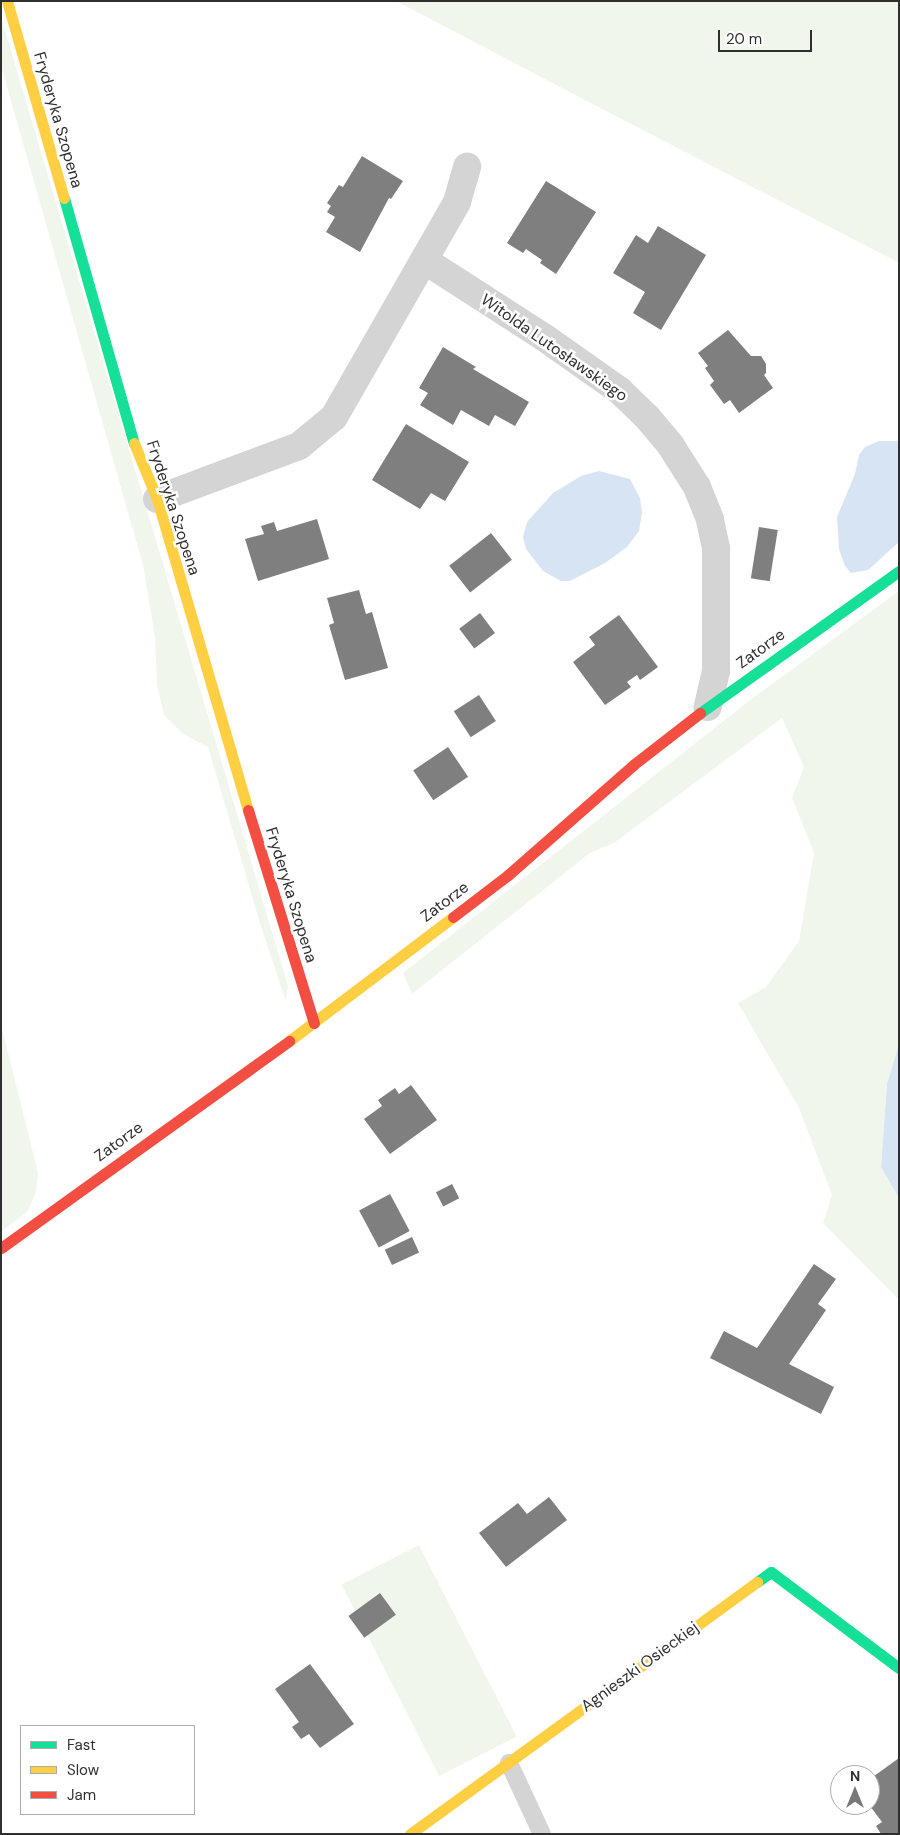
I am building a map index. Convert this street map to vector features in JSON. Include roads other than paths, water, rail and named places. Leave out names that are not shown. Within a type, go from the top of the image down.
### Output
[{"type":"street","name":"Fryderyka Szopena","points":[[7,1],[138,455],[157,499],[258,845],[314,1023]]},
{"type":"street","points":[[157,499],[300,446],[334,417],[457,202],[467,166]]},
{"type":"street","name":"Witolda Lutosławskiego","points":[[424,260],[545,338],[620,391],[648,417],[671,446],[697,487],[710,520],[716,549],[716,672],[708,708]]},
{"type":"street","name":"Zatorze","points":[[1,1248],[314,1023],[508,875],[633,765],[708,708],[899,571]]},
{"type":"street","name":"Agnieszki Osieckiej","points":[[410,1834],[771,1572],[899,1668]]},
{"type":"lane","points":[[509,1763],[542,1834]]},
{"type":"water","points":[[879,441],[899,441],[899,542],[868,570],[851,573],[845,566],[839,549],[837,517],[855,474],[859,455],[865,447]]},
{"type":"water","points":[[599,471],[630,479],[640,498],[642,513],[639,531],[627,547],[605,563],[570,581],[561,581],[543,571],[526,549],[523,537],[527,522],[553,493],[581,476]]},
{"type":"water","points":[[899,1044],[899,1198],[881,1167],[887,1084]]}]
